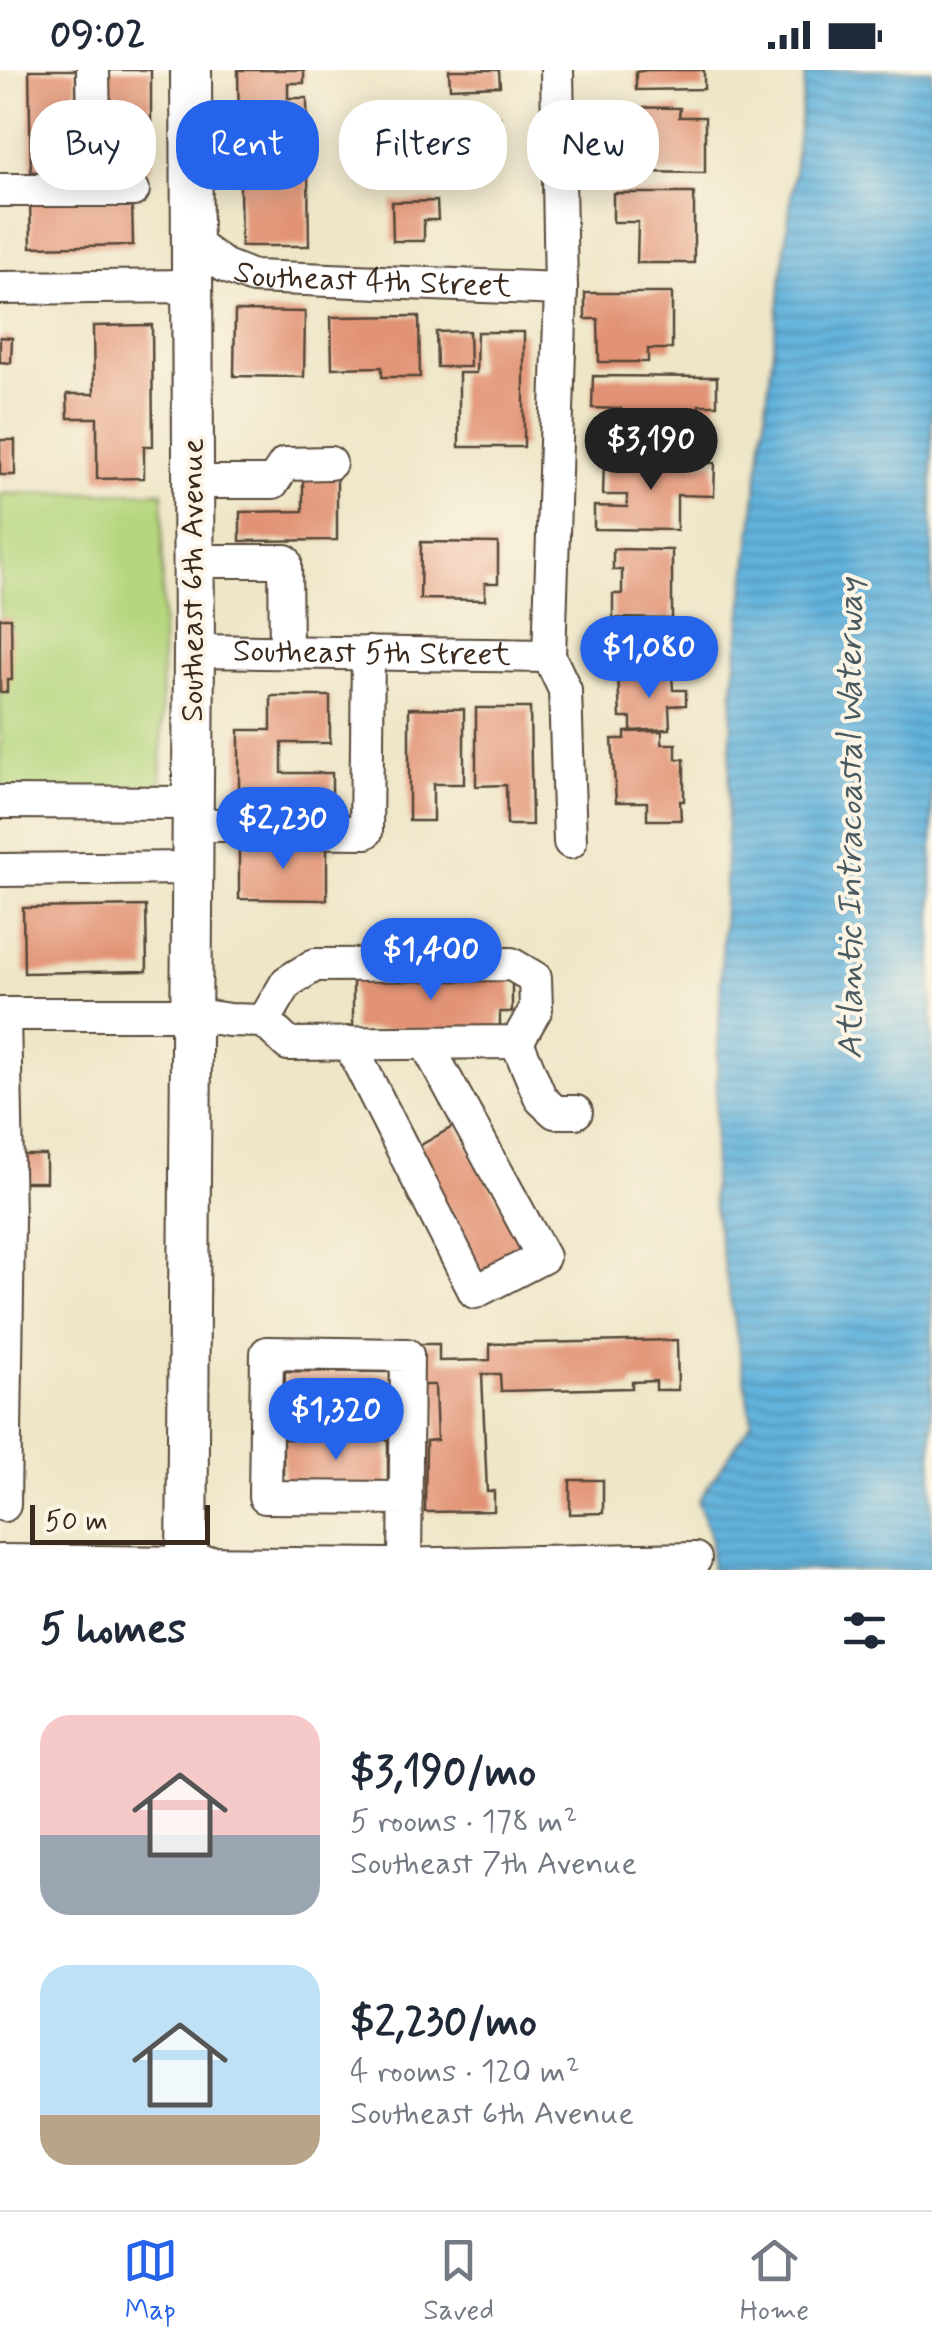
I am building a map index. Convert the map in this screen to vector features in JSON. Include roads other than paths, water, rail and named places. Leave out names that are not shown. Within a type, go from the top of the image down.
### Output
[{"type":"main road","name":"Southeast 6th Avenue","points":[[188,1566],[194,651],[192,70]]},
{"type":"street","points":[[93,70],[94,100]]},
{"type":"street","points":[[557,70],[561,289],[549,656],[565,690],[570,842]]},
{"type":"street","points":[[0,190],[30,190]]},
{"type":"street","name":"Southeast 4th Street","points":[[194,244],[239,274],[561,289]]},
{"type":"street","name":"Southeast 4th Street","points":[[0,288],[194,286]]},
{"type":"street","points":[[194,482],[274,482],[285,464],[330,463]]},
{"type":"street","points":[[194,560],[284,561],[286,652]]},
{"type":"street","name":"Southeast 5th Street","points":[[194,651],[549,656]]},
{"type":"street","points":[[0,802],[192,814],[250,830],[366,832],[368,653]]},
{"type":"street","points":[[0,870],[192,868]]},
{"type":"street","points":[[264,1020],[287,982],[315,965],[510,964],[536,978],[536,1009],[517,1042]]},
{"type":"street","points":[[4,1505],[8,1220],[2,1014],[191,1014],[264,1020],[288,1044],[517,1042]]},
{"type":"street","points":[[348,1043],[475,1292],[542,1257],[426,1042]]},
{"type":"street","points":[[517,1042],[541,1099],[555,1112],[576,1112]]},
{"type":"street","points":[[393,1567],[406,1498],[408,1355],[267,1353],[266,1496],[406,1498]]},
{"type":"street","points":[[0,1562],[393,1567],[695,1559]]},
{"type":"water","name":"Atlantic Intracoastal Waterway","points":[[806,70],[932,70],[932,1570],[711,1570],[711,1540],[698,1501],[752,1422],[712,1197],[733,687]]}]
